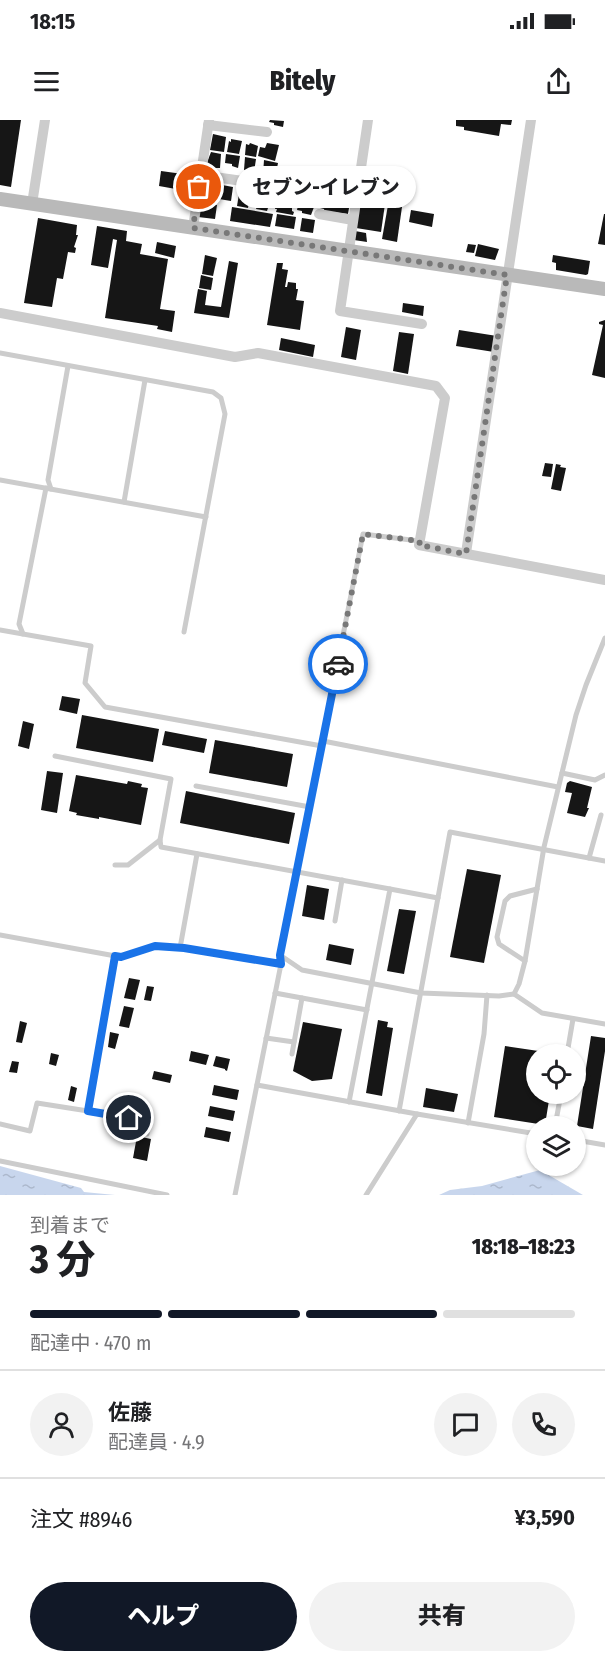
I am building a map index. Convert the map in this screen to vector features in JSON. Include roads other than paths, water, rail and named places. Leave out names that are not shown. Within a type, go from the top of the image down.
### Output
[{"type":"street","points":[[32,204],[45,120]]},
{"type":"street","points":[[368,120],[340,311],[422,324]]},
{"type":"street","points":[[466,554],[531,120]]},
{"type":"street","points":[[193,228],[208,123],[267,132]]},
{"type":"street","points":[[200,175],[257,183]]},
{"type":"street","points":[[0,199],[605,289]]},
{"type":"street","points":[[319,214],[353,220]]},
{"type":"street","points":[[0,313],[235,357],[258,353],[436,386],[445,398],[419,545],[605,580]]},
{"type":"lane","points":[[0,353],[213,392],[221,398],[225,414],[184,632]]},
{"type":"lane","points":[[23,634],[19,624],[48,489],[68,366]]},
{"type":"lane","points":[[124,502],[146,380]]},
{"type":"lane","points":[[0,480],[206,517]]},
{"type":"lane","points":[[236,1195],[281,964],[280,955],[363,534],[420,541]]},
{"type":"lane","points":[[0,630],[91,646],[85,683],[105,707],[323,743],[558,787]]},
{"type":"lane","points":[[514,994],[525,961],[544,850],[561,773],[576,716],[605,638]]},
{"type":"lane","points":[[55,756],[171,779],[160,840],[161,847],[438,898]]},
{"type":"lane","points":[[561,773],[595,780],[605,775]]},
{"type":"lane","points":[[196,786],[310,807]]},
{"type":"lane","points":[[590,858],[601,814]]},
{"type":"lane","points":[[399,1111],[450,832],[605,861]]},
{"type":"lane","points":[[115,865],[128,865],[160,840]]},
{"type":"lane","points":[[180,948],[197,854]]},
{"type":"lane","points":[[335,921],[342,880]]},
{"type":"lane","points":[[349,1102],[390,889]]},
{"type":"lane","points":[[525,961],[499,944],[497,937],[505,901],[510,896],[537,889]]},
{"type":"lane","points":[[0,935],[121,957],[155,946],[281,964]]},
{"type":"lane","points":[[280,955],[302,970],[420,993],[499,996],[514,994],[543,1013],[605,1024]]},
{"type":"lane","points":[[88,1111],[115,956]]},
{"type":"lane","points":[[275,993],[367,1010]]},
{"type":"lane","points":[[468,1123],[484,1034],[487,995]]},
{"type":"lane","points":[[292,1054],[302,998]]},
{"type":"lane","points":[[569,1044],[573,1018]]},
{"type":"lane","points":[[266,1038],[294,1042]]},
{"type":"lane","points":[[257,1085],[526,1132]]},
{"type":"lane","points":[[0,1124],[30,1131],[37,1103],[149,1121],[147,1134]]},
{"type":"lane","points":[[366,1195],[417,1114]]},
{"type":"lane","points":[[586,1142],[605,1145]]},
{"type":"lane","points":[[0,1161],[166,1195]]},
{"type":"water","points":[[0,1166],[81,1188],[84,1192],[115,1195],[0,1195]]},
{"type":"water","points":[[526,1174],[526,1176],[550,1176],[583,1195],[439,1195],[450,1190],[482,1186]]},
{"type":"place","name":"セブン-イレブン","points":[[199,187]]}]
